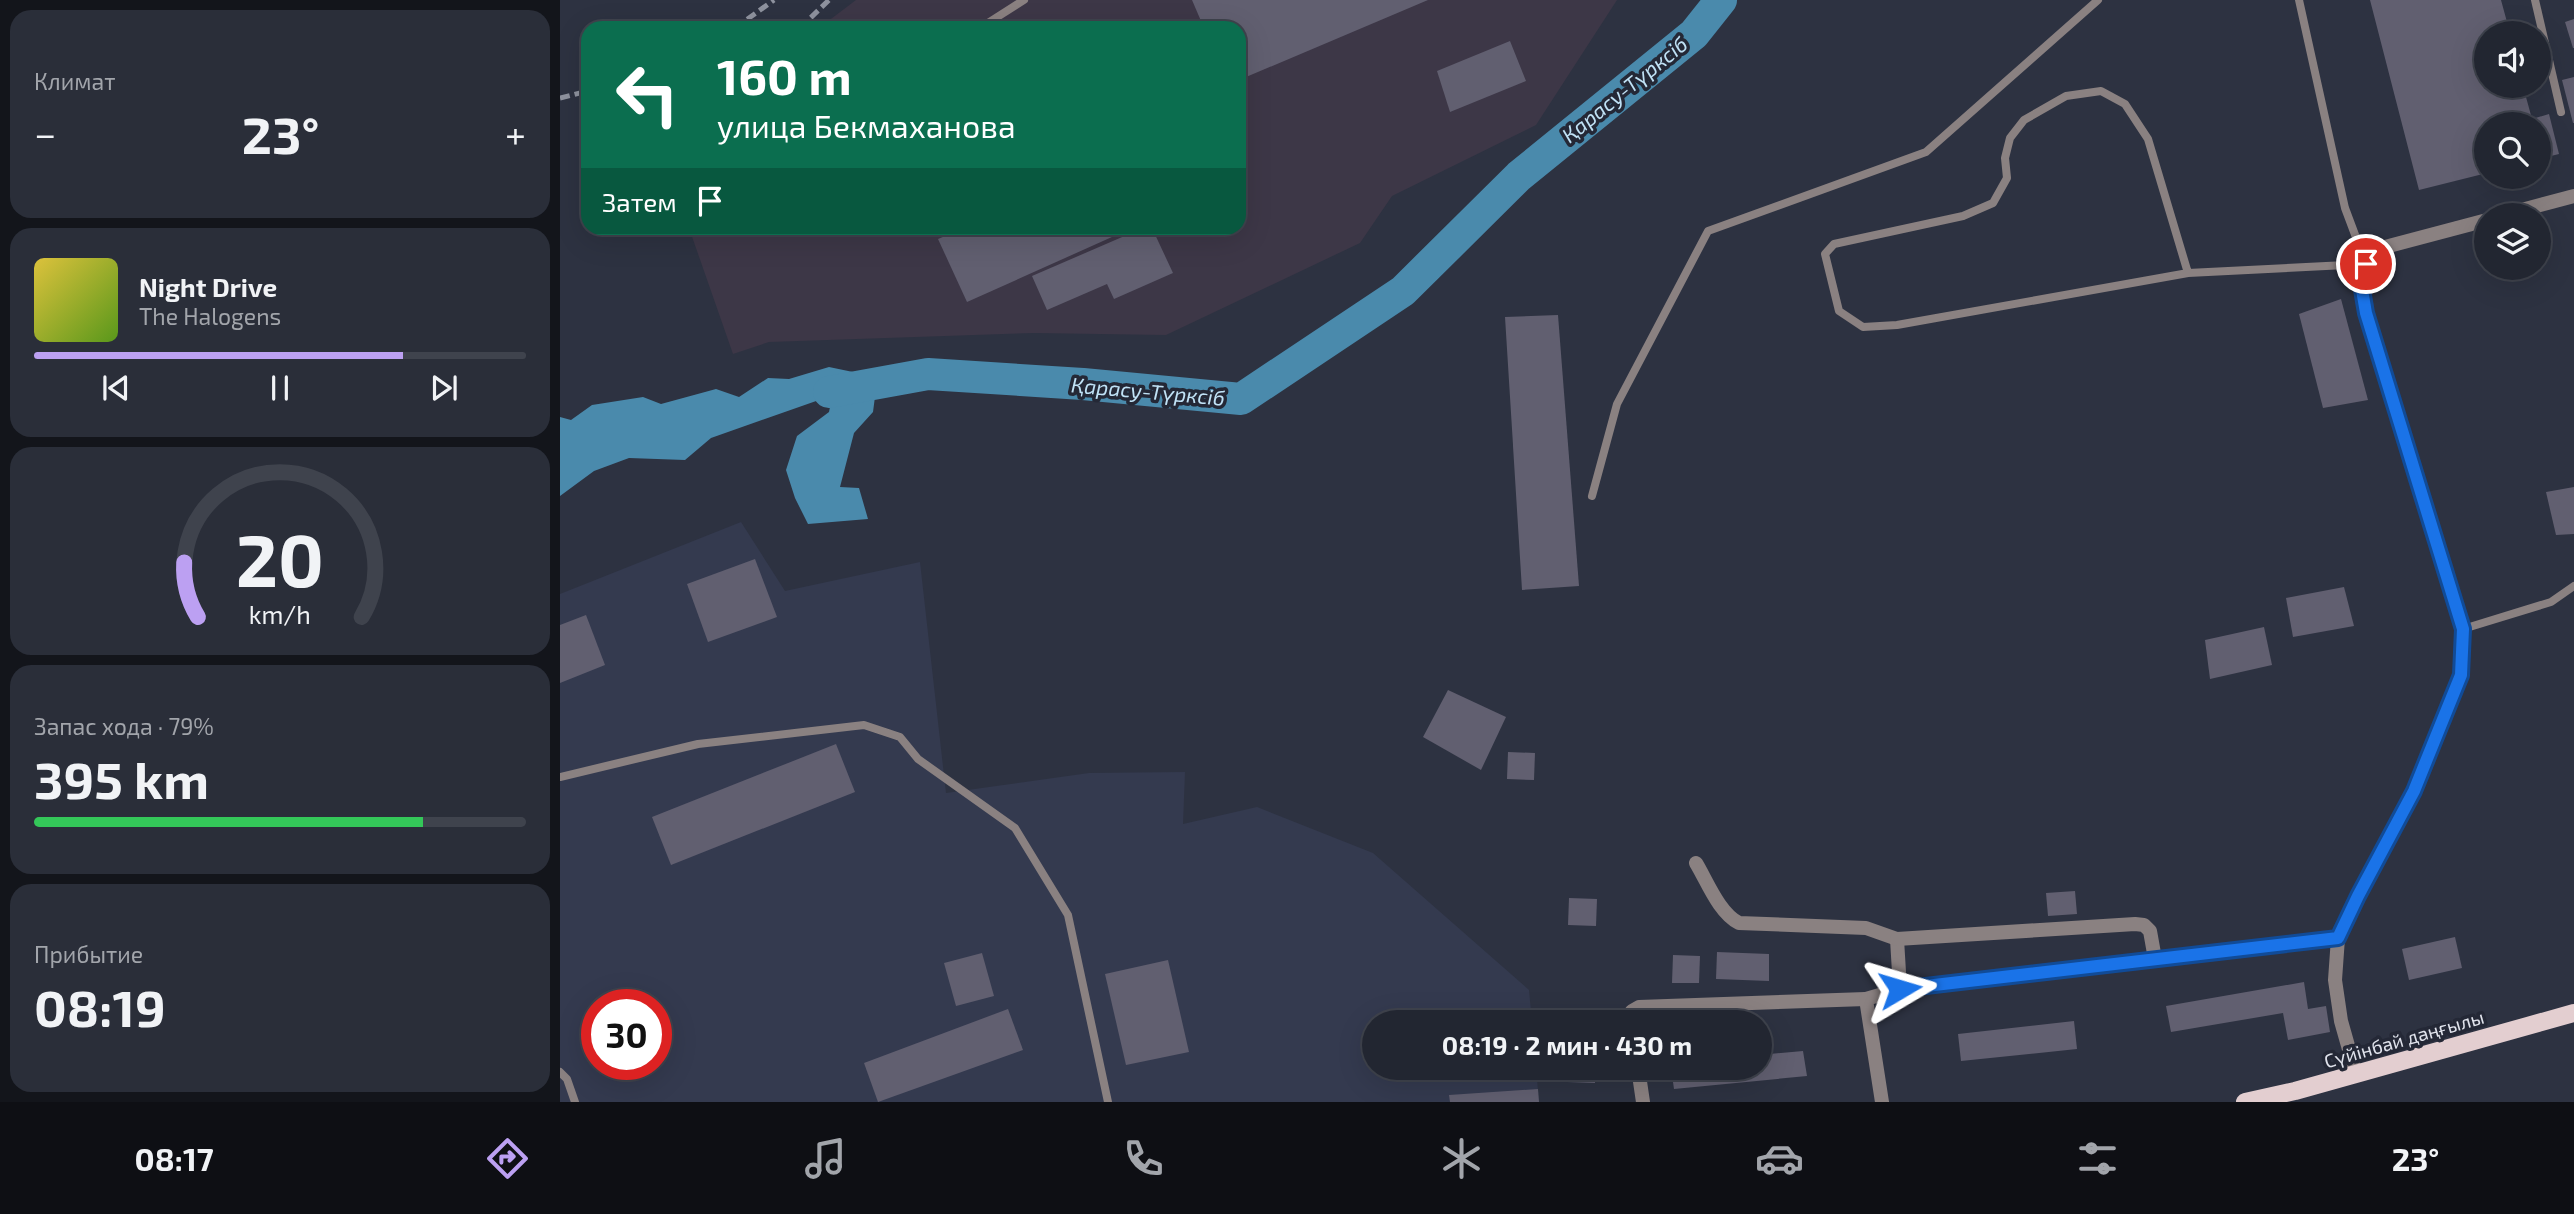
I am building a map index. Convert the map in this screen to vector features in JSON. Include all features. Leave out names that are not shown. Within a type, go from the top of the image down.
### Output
[{"type":"main road","name":"Сүйінбай даңғылы","points":[[2245,1102],[2295,1091],[2574,1013]]},
{"type":"street","points":[[2547,203],[2574,196]]},
{"type":"street","points":[[2356,1074],[2341,1021],[2335,980],[2338,938],[2414,791],[2451,701],[2461,675],[2463,629],[2366,313],[2361,284],[2366,264],[2385,247],[2474,223]]},
{"type":"street","points":[[1696,863],[1725,911],[1732,920],[1739,923],[1866,928],[1897,939],[2144,925],[2150,931],[2155,959]]},
{"type":"street","points":[[1634,1010],[1639,1007],[1866,999],[1900,989],[2338,938]]},
{"type":"street","points":[[1897,939],[1900,989]]},
{"type":"street","points":[[1866,999],[1882,1102]]},
{"type":"street","points":[[1640,1080],[1643,1102]]},
{"type":"lane","points":[[991,21],[1024,0]]},
{"type":"lane","points":[[1592,496],[1617,404],[1708,231],[1926,152],[2098,0]]},
{"type":"lane","points":[[2188,273],[2148,139],[2125,104],[2101,91],[2066,96],[2024,120],[2010,138],[2005,158],[2007,178],[1993,203],[1963,216],[1835,244],[1825,254],[1839,311],[1863,327],[1897,325],[2188,273],[2366,264],[2345,208],[2299,0]]},
{"type":"lane","points":[[2535,0],[2561,112]]},
{"type":"lane","points":[[2463,629],[2551,601],[2574,586]]},
{"type":"lane","points":[[560,777],[698,744],[864,725],[900,737],[918,759],[1014,828],[1068,915],[1108,1102]]},
{"type":"lane","points":[[560,1072],[567,1079],[575,1102]]},
{"type":"shaded area","points":[[856,0],[1617,0],[1536,125],[1392,196],[1360,243],[1166,335],[1034,333],[769,342],[733,354],[691,235],[1246,235],[1246,21],[828,21]]},
{"type":"shaded area","points":[[741,522],[785,591],[920,562],[946,793],[1089,773],[1185,772],[1183,824],[1257,807],[1373,853],[1529,990],[1531,1010],[1362,1010],[1362,1080],[1537,1080],[1539,1102],[560,1102],[560,594]]},
{"type":"water","points":[[829,367],[853,372],[876,389],[873,412],[854,433],[840,487],[859,488],[868,519],[808,524],[795,498],[786,470],[797,436],[829,412],[831,402],[819,400],[711,438],[685,460],[629,458],[594,471],[560,496],[560,417],[571,420],[592,405],[643,397],[661,404],[716,389],[739,397],[768,378],[789,379]]},
{"type":"building","points":[[1192,0],[1428,0],[1246,77],[1246,21],[1201,21]]},
{"type":"building","points":[[2370,0],[2501,0],[2507,21],[2474,21],[2474,98],[2526,98],[2530,112],[2474,112],[2474,176],[2419,190]]},
{"type":"building","points":[[2574,19],[2574,48],[2573,48],[2565,22]]},
{"type":"building","points":[[1510,41],[1526,81],[1450,112],[1437,71]]},
{"type":"building","points":[[2574,77],[2574,123],[2573,123],[2562,80]]},
{"type":"building","points":[[2551,122],[2559,154],[2551,156]]},
{"type":"building","points":[[947,235],[1116,235],[967,302],[938,239]]},
{"type":"building","points":[[1127,235],[1155,235],[1173,273],[1114,299],[1107,284],[1047,310],[1032,276]]},
{"type":"building","points":[[2341,299],[2368,400],[2323,408],[2299,314]]},
{"type":"building","points":[[1558,315],[1579,586],[1522,590],[1505,317]]},
{"type":"building","points":[[2574,487],[2574,534],[2556,535],[2546,492]]},
{"type":"building","points":[[755,559],[777,617],[708,642],[687,584]]},
{"type":"building","points":[[2344,587],[2354,626],[2293,637],[2286,598]]},
{"type":"building","points":[[586,615],[605,665],[560,683],[560,625]]},
{"type":"building","points":[[2264,627],[2272,665],[2210,679],[2205,640]]},
{"type":"building","points":[[1448,690],[1506,717],[1481,770],[1423,737]]},
{"type":"building","points":[[836,744],[855,792],[671,865],[652,817]]},
{"type":"building","points":[[1508,752],[1535,753],[1534,780],[1507,779]]},
{"type":"building","points":[[2075,891],[2077,914],[2048,916],[2046,893]]},
{"type":"building","points":[[1569,898],[1597,899],[1596,926],[1568,925]]},
{"type":"building","points":[[2455,937],[2462,968],[2409,980],[2402,949]]},
{"type":"building","points":[[1717,952],[1769,954],[1769,981],[1716,979]]},
{"type":"building","points":[[982,953],[994,996],[956,1006],[944,963]]},
{"type":"building","points":[[1673,955],[1700,956],[1699,983],[1672,983]]},
{"type":"building","points":[[1168,960],[1189,1052],[1126,1065],[1105,974]]},
{"type":"building","points":[[2304,982],[2308,1009],[2326,1006],[2330,1032],[2288,1040],[2283,1013],[2171,1032],[2166,1006]]},
{"type":"building","points":[[1008,1009],[1023,1050],[878,1102],[864,1063]]},
{"type":"building","points":[[2074,1021],[2077,1049],[1961,1061],[1958,1034]]},
{"type":"building","points":[[1803,1051],[1807,1076],[1772,1079],[1772,1054]]},
{"type":"building","points":[[1567,1080],[1595,1080],[1595,1083]]},
{"type":"building","points":[[1673,1080],[1766,1080],[1674,1089]]},
{"type":"building","points":[[1538,1089],[1539,1102],[1450,1102],[1449,1095]]},
{"type":"waterway","name":"Қарасу-Түрксіб","points":[[829,392],[928,374],[1083,384],[1241,399],[1403,291],[1519,176],[1694,34],[1721,0]]},
{"type":"railway","points":[[745,21],[774,0]]},
{"type":"railway","points":[[807,21],[829,0]]},
{"type":"railway","points":[[560,98],[581,93]]},
{"type":"route","points":[[1900,989],[2338,938],[2414,791],[2461,675],[2463,629],[2366,313],[2361,284],[2366,264]]}]
